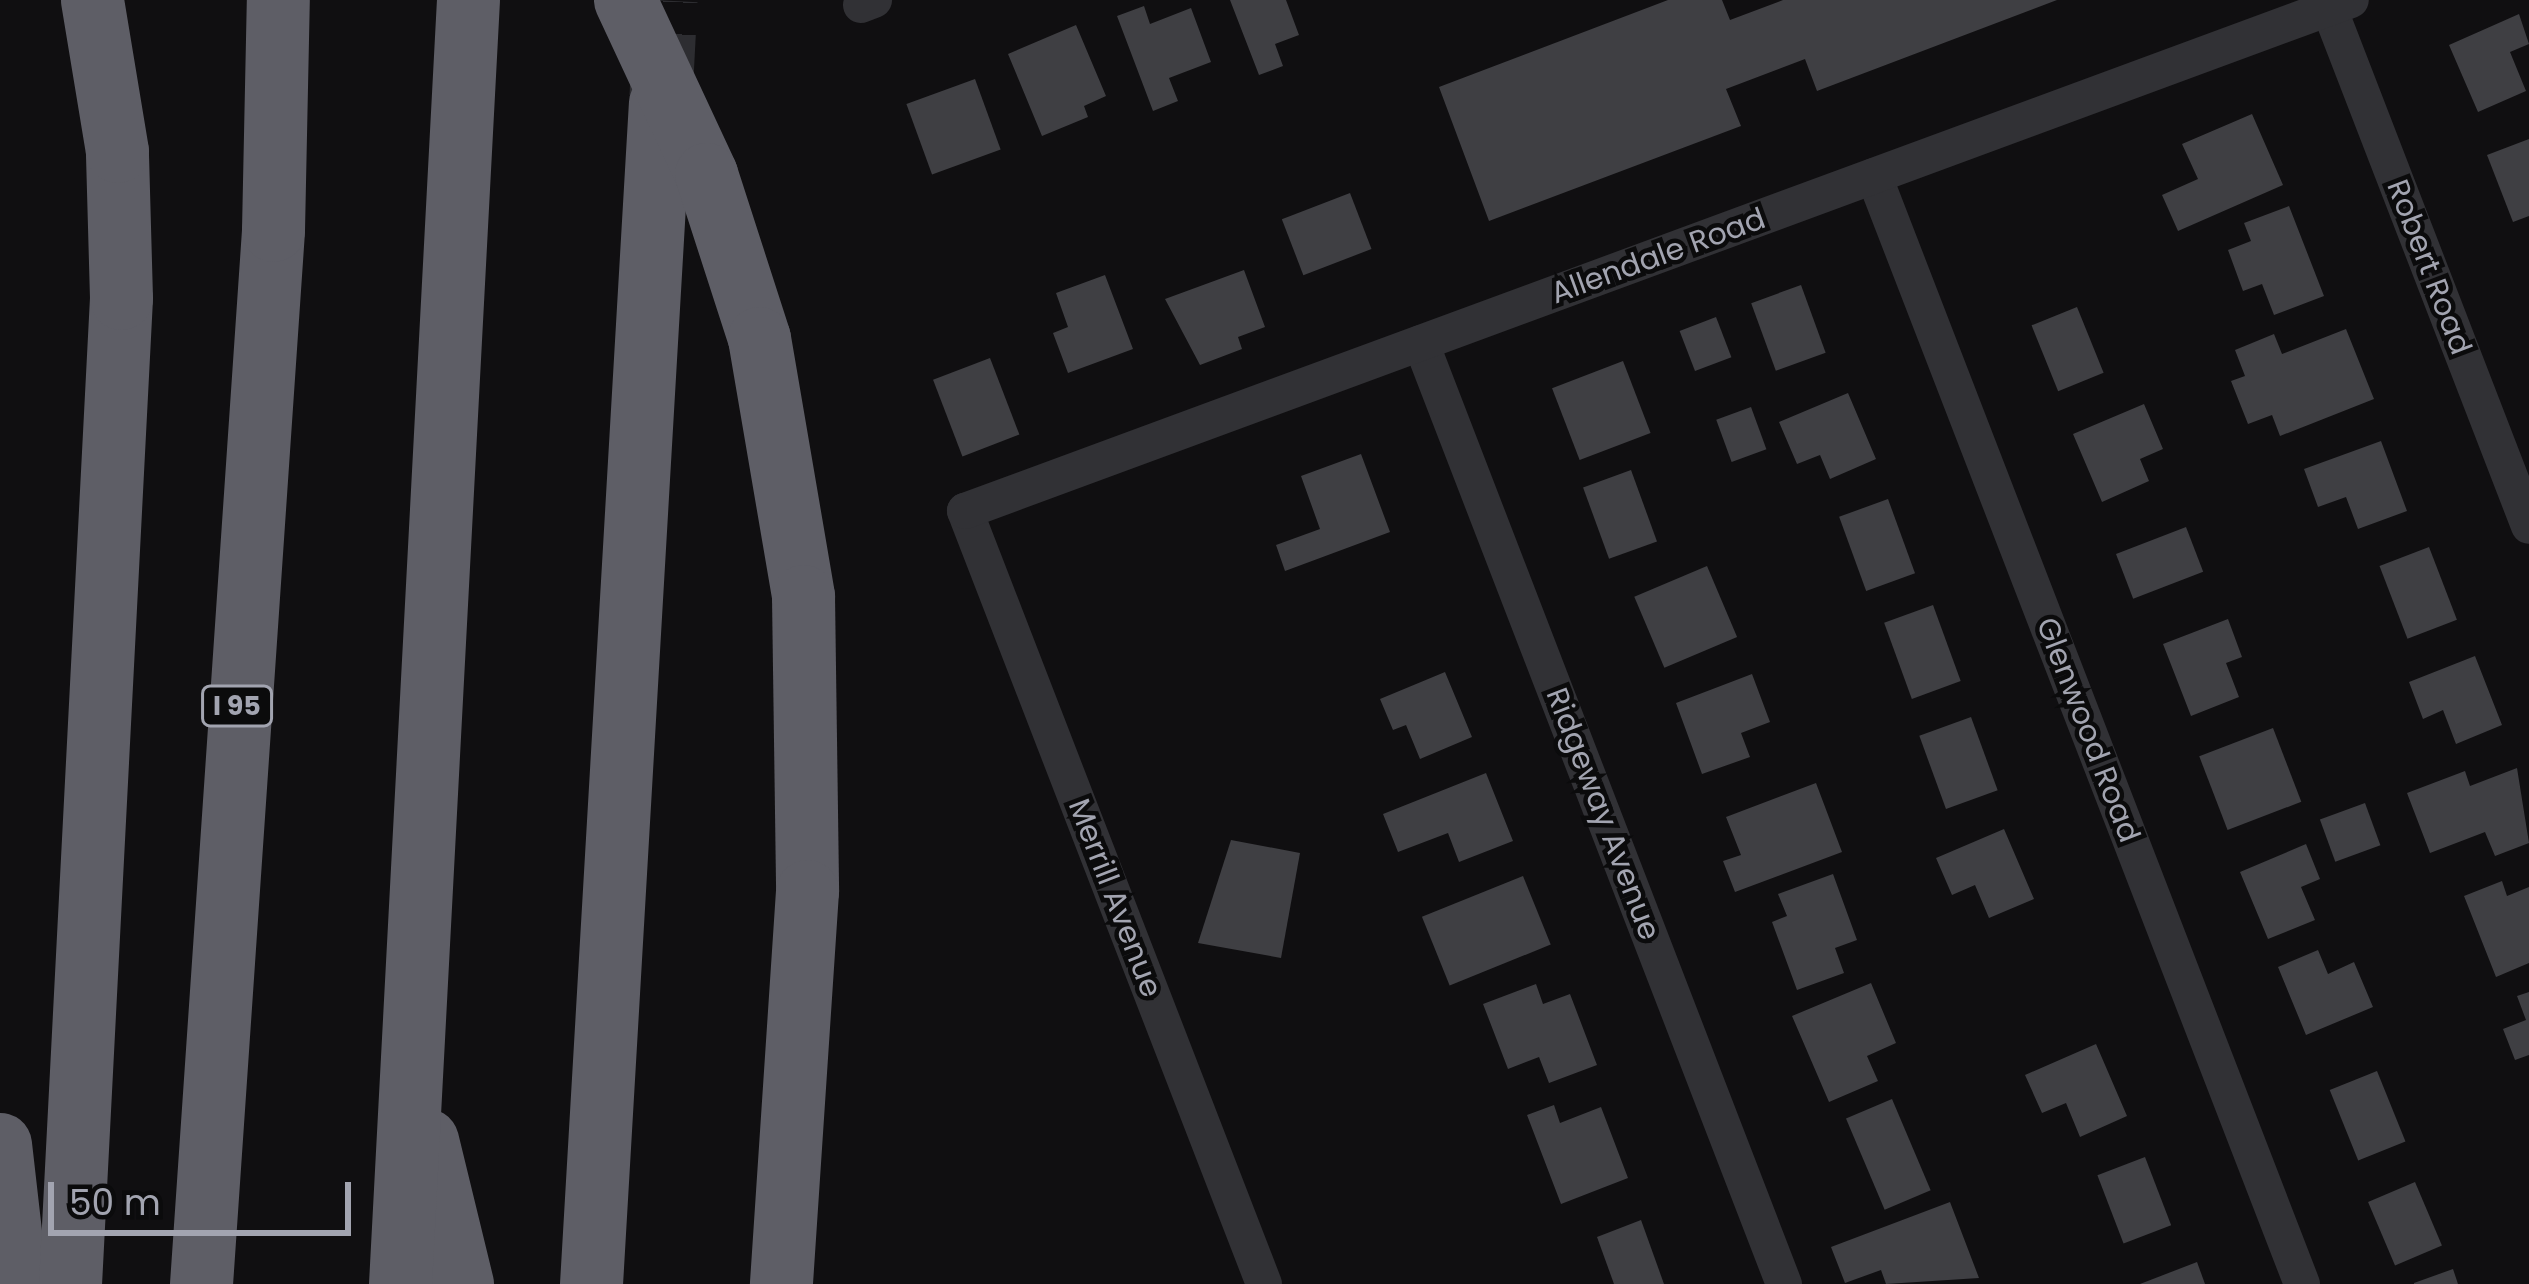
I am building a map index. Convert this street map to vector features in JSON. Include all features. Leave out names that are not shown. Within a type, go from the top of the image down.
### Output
[{"type":"highway","points":[[70,1284],[121,298],[117,151],[92,0]]},
{"type":"highway","name":"I 95","points":[[200,1284],[273,230],[278,0]]},
{"type":"highway","points":[[400,1284],[415,1091],[468,0]]},
{"type":"highway","points":[[626,0],[706,175],[759,338],[803,596],[807,891],[781,1284]]},
{"type":"highway","points":[[591,1284],[660,104]]},
{"type":"highway","points":[[415,1091],[462,1284]]},
{"type":"highway","points":[[0,1144],[16,1284]]},
{"type":"street","name":"Allendale Road","points":[[965,512],[2340,4]]},
{"type":"street","name":"Robert Road","points":[[2340,4],[2529,526]]},
{"type":"street","name":"Glenwood Road","points":[[1874,176],[2302,1284]]},
{"type":"street","name":"Ridgeway Avenue","points":[[1421,343],[1784,1284]]},
{"type":"street","name":"Merrill Avenue","points":[[965,512],[1264,1284]]},
{"type":"building","points":[[1230,0],[1286,0],[1299,35],[1275,44],[1283,66],[1259,75]]},
{"type":"building","points":[[1668,0],[1722,0],[1730,20],[1783,0],[2057,0],[1817,91],[1805,59],[1726,89],[1741,126],[1489,221],[1439,87]]},
{"type":"building","points":[[1144,6],[1150,24],[1191,8],[1211,62],[1169,78],[1178,101],[1153,111],[1117,16]]},
{"type":"building","points":[[2519,14],[2529,44],[2510,52],[2526,91],[2478,112],[2449,45]]},
{"type":"building","points":[[1076,25],[1106,96],[1084,106],[1088,117],[1042,136],[1008,54]]},
{"type":"building","points":[[975,79],[1001,149],[932,174],[906,104]]},
{"type":"building","points":[[2252,114],[2283,185],[2178,231],[2162,195],[2198,179],[2182,144]]},
{"type":"building","points":[[2529,139],[2529,216],[2513,222],[2487,155]]},
{"type":"building","points":[[1350,193],[1372,249],[1303,275],[1282,219]]},
{"type":"building","points":[[2289,206],[2324,296],[2274,315],[2262,284],[2243,291],[2228,250],[2251,241],[2244,223]]},
{"type":"building","points":[[1244,270],[1265,327],[1238,337],[1242,349],[1200,365],[1165,299]]},
{"type":"building","points":[[1105,275],[1133,349],[1068,373],[1053,333],[1068,327],[1056,293]]},
{"type":"building","points":[[1801,285],[1826,353],[1776,371],[1751,303]]},
{"type":"building","points":[[2077,307],[2104,373],[2058,391],[2032,325]]},
{"type":"building","points":[[1716,317],[1731,357],[1695,371],[1680,331]]},
{"type":"building","points":[[2346,329],[2374,399],[2280,436],[2272,415],[2248,424],[2231,381],[2245,376],[2235,350],[2274,334],[2282,354]]},
{"type":"building","points":[[990,358],[1019,435],[962,456],[933,380]]},
{"type":"building","points":[[1623,361],[1651,433],[1580,460],[1552,388]]},
{"type":"building","points":[[1848,393],[1876,459],[1830,479],[1820,455],[1797,464],[1779,422]]},
{"type":"building","points":[[2144,404],[2163,449],[2140,459],[2149,481],[2102,502],[2073,434]]},
{"type":"building","points":[[1751,407],[1766,449],[1732,462],[1716,420]]},
{"type":"building","points":[[2381,441],[2407,511],[2358,529],[2346,497],[2318,507],[2304,469]]},
{"type":"building","points":[[1361,454],[1390,532],[1285,571],[1276,545],[1320,529],[1301,476]]},
{"type":"building","points":[[1631,470],[1657,541],[1609,559],[1583,487]]},
{"type":"building","points":[[1888,499],[1915,573],[1866,591],[1839,517]]},
{"type":"building","points":[[2186,527],[2203,572],[2133,599],[2116,554]]},
{"type":"building","points":[[2429,547],[2457,620],[2407,639],[2380,566]]},
{"type":"building","points":[[1707,566],[1737,637],[1664,668],[1634,597]]},
{"type":"building","points":[[1933,605],[1961,681],[1912,699],[1884,623]]},
{"type":"building","points":[[2228,619],[2242,657],[2226,663],[2239,697],[2191,716],[2163,644]]},
{"type":"building","points":[[2475,656],[2502,725],[2456,744],[2443,710],[2423,719],[2409,682]]},
{"type":"building","points":[[1445,672],[1472,737],[1420,759],[1406,725],[1393,730],[1380,699]]},
{"type":"building","points":[[1752,674],[1770,722],[1741,733],[1750,757],[1702,774],[1676,703]]},
{"type":"building","points":[[1971,717],[1998,790],[1946,809],[1919,736]]},
{"type":"building","points":[[2273,728],[2301,802],[2228,830],[2199,756]]},
{"type":"building","points":[[2517,768],[2529,843],[2495,856],[2485,832],[2430,853],[2407,793],[2465,771],[2470,786]]},
{"type":"building","points":[[1486,773],[1513,841],[1459,862],[1448,833],[1398,852],[1383,814]]},
{"type":"building","points":[[1816,783],[1842,852],[1735,892],[1723,861],[1741,855],[1726,817]]},
{"type":"building","points":[[2365,803],[2380,845],[2335,862],[2320,819]]},
{"type":"building","points":[[2004,829],[2034,899],[1989,918],[1975,885],[1952,895],[1936,858]]},
{"type":"building","points":[[1231,840],[1300,853],[1281,958],[1198,943]]},
{"type":"building","points":[[2306,844],[2320,879],[2301,887],[2315,920],[2268,939],[2240,872]]},
{"type":"building","points":[[1833,874],[1857,940],[1835,948],[1844,973],[1797,990],[1772,922],[1787,916],[1778,894]]},
{"type":"building","points":[[1523,876],[1551,945],[1450,985],[1422,917]]},
{"type":"building","points":[[2502,881],[2507,896],[2529,887],[2529,963],[2496,977],[2464,896]]},
{"type":"building","points":[[2318,950],[2328,974],[2354,962],[2373,1007],[2306,1035],[2278,967]]},
{"type":"building","points":[[1871,983],[1896,1043],[1867,1056],[1878,1081],[1829,1102],[1792,1016]]},
{"type":"building","points":[[1536,984],[1543,1004],[1570,994],[1597,1065],[1549,1083],[1539,1057],[1508,1069],[1483,1004]]},
{"type":"building","points":[[2529,992],[2529,1055],[2515,1060],[2503,1029],[2526,1020],[2517,996]]},
{"type":"building","points":[[2096,1044],[2127,1116],[2080,1137],[2066,1103],[2042,1113],[2025,1075]]},
{"type":"building","points":[[2377,1071],[2405,1141],[2358,1161],[2330,1090]]},
{"type":"building","points":[[1892,1099],[1931,1190],[1885,1210],[1846,1119]]},
{"type":"building","points":[[1554,1105],[1560,1123],[1601,1107],[1628,1178],[1561,1204],[1527,1115]]},
{"type":"building","points":[[2145,1157],[2171,1225],[2124,1243],[2097,1175]]},
{"type":"building","points":[[2415,1182],[2442,1246],[2395,1265],[2368,1202]]},
{"type":"building","points":[[1950,1202],[1979,1278],[1886,1284],[1881,1270],[1845,1283],[1831,1247]]},
{"type":"building","points":[[1641,1220],[1664,1284],[1614,1284],[1597,1237]]},
{"type":"building","points":[[2197,1262],[2205,1284],[2140,1284]]},
{"type":"building","points":[[2453,1269],[2458,1284],[2414,1284],[2414,1283]]},
{"type":"tunnel","points":[[661,96],[666,0]]}]
